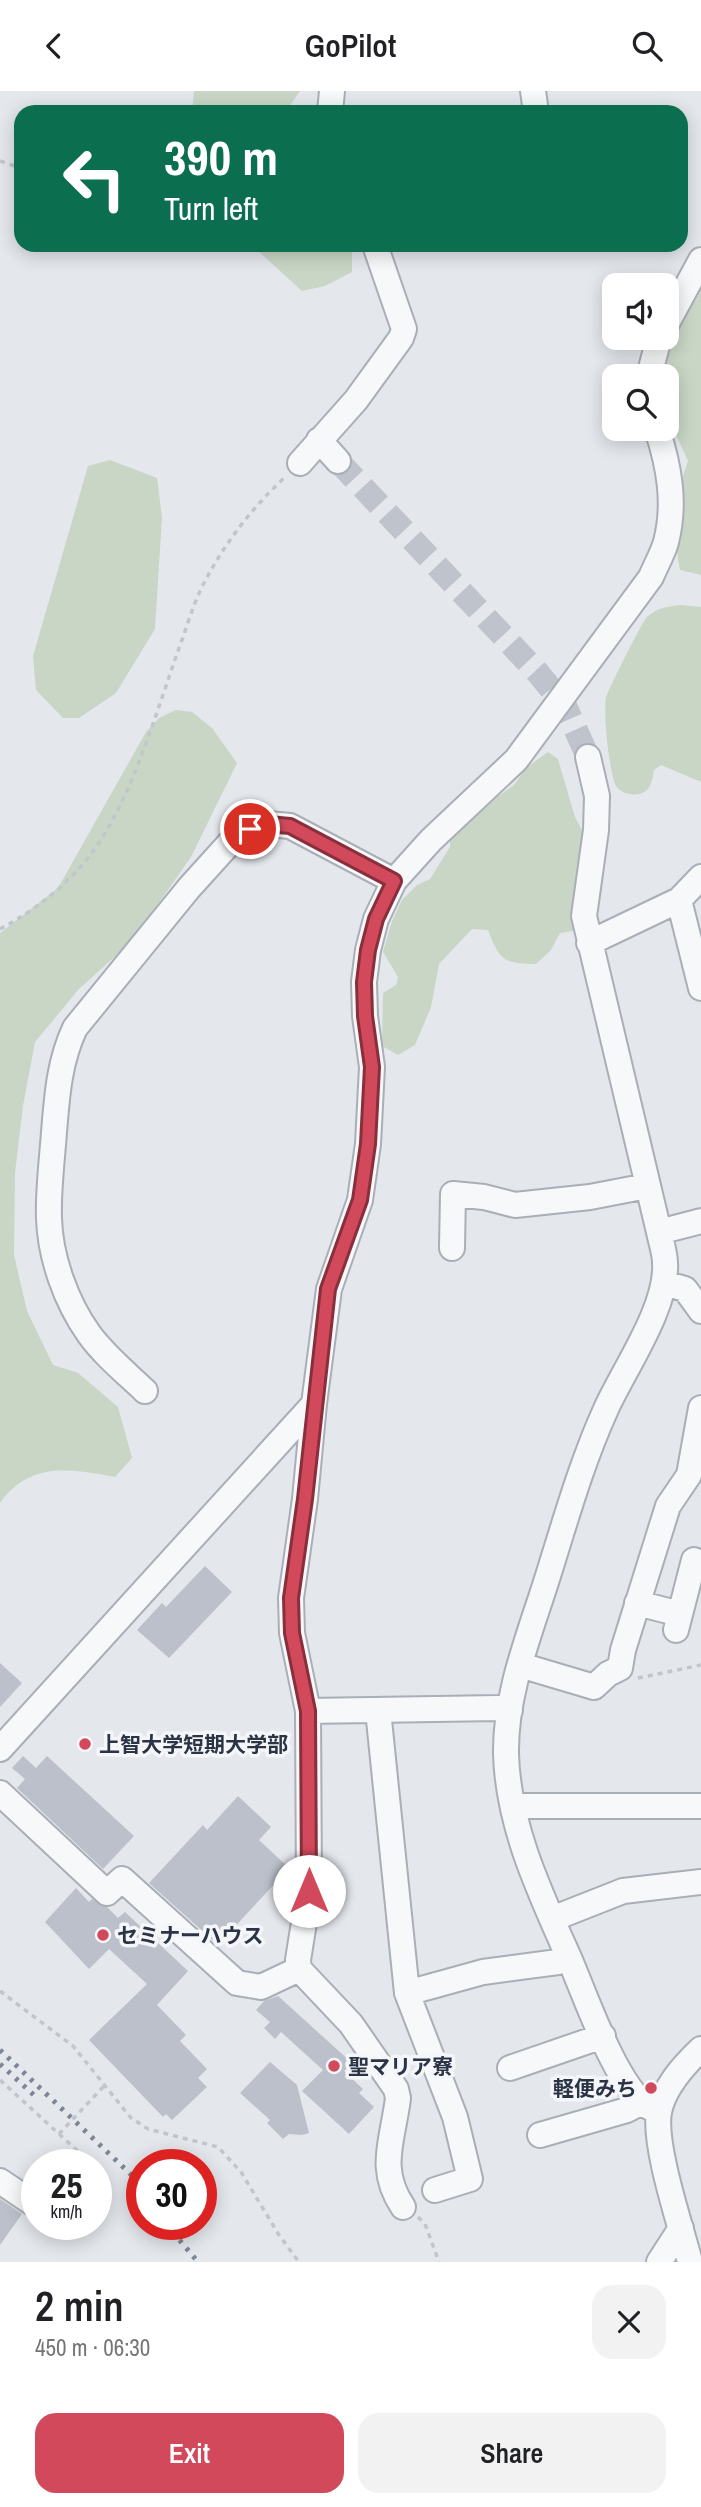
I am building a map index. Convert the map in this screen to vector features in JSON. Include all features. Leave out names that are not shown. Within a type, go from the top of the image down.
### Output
[{"type":"street","points":[[300,463],[356,400],[401,338],[404,329],[383,252]]},
{"type":"street","points":[[679,301],[701,260]]},
{"type":"street","points":[[319,440],[338,461]]},
{"type":"street","points":[[403,2207],[390,2186],[387,2165],[396,2110],[396,2089],[351,2024],[299,1969],[298,1960],[309,1891],[308,1711],[292,1633],[291,1598],[328,1289],[360,1200],[368,1144],[372,1067],[365,1016],[364,982],[368,950],[376,919],[394,881],[431,840],[516,760],[651,577],[666,543],[671,508],[670,473],[661,441]]},
{"type":"street","points":[[588,757],[597,796],[592,862],[584,899],[584,916],[659,1232],[665,1263],[664,1283],[654,1315],[606,1409],[584,1463],[520,1665],[510,1710],[506,1754],[513,1806],[525,1854],[623,2080],[650,2108],[690,2262]]},
{"type":"street","points":[[145,1391],[89,1334],[73,1307],[61,1276],[51,1236],[49,1194],[60,1067],[71,1036],[189,888],[236,836],[268,824],[290,826],[394,881]]},
{"type":"street","points":[[589,943],[679,900],[701,877]]},
{"type":"street","points":[[679,900],[701,988]]},
{"type":"street","points":[[452,1248],[455,1190],[515,1205],[590,1197],[648,1187]]},
{"type":"street","points":[[659,1232],[701,1221]]},
{"type":"street","points":[[664,1283],[685,1289],[701,1311]]},
{"type":"street","points":[[0,1749],[314,1404]]},
{"type":"street","points":[[520,1665],[594,1687],[608,1674],[620,1668],[637,1603],[668,1506],[689,1475],[701,1408]]},
{"type":"street","points":[[274,1450],[307,1468]]},
{"type":"street","points":[[637,1603],[678,1622],[694,1560]]},
{"type":"street","points":[[378,1710],[407,1993],[455,2117],[470,2179],[435,2190]]},
{"type":"street","points":[[308,1711],[510,1710]]},
{"type":"street","points":[[0,1793],[107,1893],[122,1878],[237,1983],[261,1987],[299,1969]]},
{"type":"street","points":[[513,1806],[701,1806]]},
{"type":"street","points":[[552,1919],[623,1891],[701,1882]]},
{"type":"street","points":[[407,1993],[483,1972],[558,1962],[569,1958]]},
{"type":"street","points":[[510,2068],[603,2036]]},
{"type":"street","points":[[540,2136],[627,2110],[650,2108],[701,2049]]},
{"type":"street","points":[[0,2181],[21,2201]]},
{"type":"street","points":[[659,2262],[681,2228]]},
{"type":"path","points":[[0,929],[44,901],[95,849],[122,801],[195,604],[212,568],[229,540],[251,513],[300,463]]},
{"type":"path","points":[[638,1678],[701,1665]]},
{"type":"path","points":[[0,1991],[73,2046],[131,2118],[148,2129],[218,2147],[241,2172],[279,2235],[299,2262]]},
{"type":"path","points":[[0,2080],[76,2149]]},
{"type":"path","points":[[59,2134],[106,2085]]},
{"type":"path","points":[[403,2207],[425,2224],[439,2262]]},
{"type":"green space","points":[[194,91],[300,91],[290,105],[193,105]]},
{"type":"green space","points":[[259,252],[352,252],[352,272],[325,286],[302,291]]},
{"type":"green space","points":[[701,278],[701,575],[680,570],[676,542],[680,488],[688,461],[679,441],[679,364],[664,364],[667,350],[679,350],[679,324]]},
{"type":"green space","points":[[110,460],[157,478],[162,517],[155,629],[116,693],[79,718],[63,718],[36,690],[33,656],[88,466]]},
{"type":"green space","points":[[681,605],[701,607],[701,782],[661,765],[654,770],[647,790],[634,795],[625,793],[617,788],[611,766],[606,728],[606,698],[647,617],[659,609]]},
{"type":"green space","points":[[176,710],[192,712],[212,728],[237,763],[191,857],[132,941],[79,989],[35,1042],[23,1106],[15,1173],[14,1255],[27,1311],[53,1365],[78,1373],[118,1407],[132,1458],[115,1477],[67,1471],[38,1474],[12,1489],[0,1503],[0,933],[58,888],[146,732],[159,718]]},
{"type":"green space","points":[[548,752],[558,759],[575,817],[585,836],[582,918],[573,931],[560,933],[551,950],[536,964],[509,961],[500,954],[488,930],[472,929],[439,964],[431,1007],[415,1045],[398,1055],[382,1046],[383,993],[396,985],[398,977],[383,952],[392,921],[402,900],[417,885],[430,879],[450,847],[450,836],[475,813],[514,785],[526,768]]},
{"type":"building","points":[[205,1566],[232,1592],[169,1658],[137,1630],[162,1603],[166,1607]]},
{"type":"building","points":[[0,1663],[22,1683],[0,1707]]},
{"type":"building","points":[[23,1756],[36,1768],[47,1756],[134,1836],[103,1869],[17,1788],[25,1779],[12,1768]]},
{"type":"building","points":[[238,1796],[271,1827],[259,1840],[289,1868],[218,1945],[149,1883],[203,1825],[207,1830]]},
{"type":"building","points":[[76,1888],[89,1902],[92,1899],[107,1907],[118,1918],[125,1912],[188,1971],[157,2005],[186,2035],[180,2041],[207,2069],[198,2078],[207,2087],[172,2120],[166,2114],[163,2117],[89,2040],[147,1984],[109,1949],[89,1969],[45,1922]]},
{"type":"building","name":"聖マリア寮","points":[[278,1996],[352,2063],[344,2071],[363,2089],[359,2093],[374,2107],[349,2134],[302,2091],[323,2070],[281,2032],[275,2039],[264,2028],[270,2022],[256,2010],[264,2001]]},
{"type":"building","points":[[270,2062],[297,2085],[309,2133],[289,2134],[283,2139],[267,2123],[270,2120],[240,2093]]},
{"type":"building","points":[[0,2199],[21,2215],[0,2245]]},
{"type":"tunnel","points":[[338,461],[538,673],[565,706],[588,757]]},
{"type":"railway","points":[[0,2050],[126,2170]]},
{"type":"railway","points":[[0,2064],[36,2097]]},
{"type":"railway","points":[[179,2240],[198,2262]]},
{"type":"place","name":"上智大学短期大学部","points":[[85,1744]]},
{"type":"place","name":"セミナーハウス","points":[[103,1935]]},
{"type":"place","name":"聖マリア寮","points":[[334,2066]]},
{"type":"place","name":"軽便みち","points":[[651,2088]]},
{"type":"route","points":[[250,829],[268,824],[290,826],[394,881],[376,919],[368,950],[364,982],[365,1016],[372,1067],[368,1144],[360,1200],[328,1289],[305,1499],[291,1598],[292,1633],[308,1711],[309,1891]]}]
